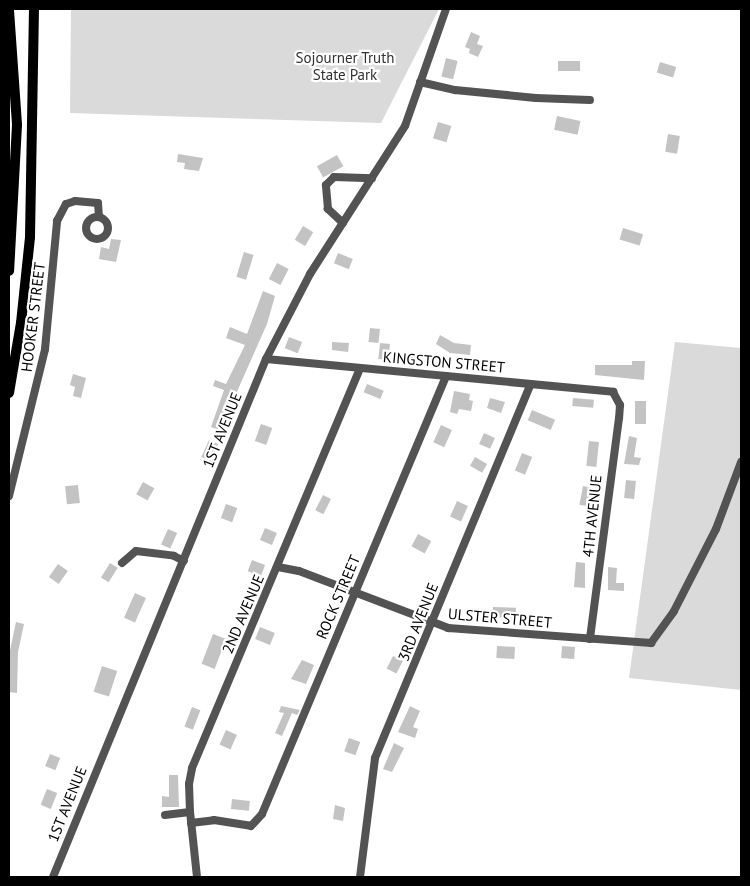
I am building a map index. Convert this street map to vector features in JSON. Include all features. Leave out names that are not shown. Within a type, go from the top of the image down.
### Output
[{"type":"main road","points":[[9,393],[21,322],[30,237],[34,9]]},
{"type":"main road","points":[[9,10],[16,117],[9,271]]},
{"type":"street","name":"1ST AVENUE","points":[[53,877],[266,360],[310,274],[404,126],[446,9]]},
{"type":"street","points":[[420,82],[455,90],[536,98],[590,100]]},
{"type":"street","points":[[343,223],[328,210],[326,185],[334,177],[372,178]]},
{"type":"street","name":"HOOKER STREET","points":[[9,496],[45,349],[57,221],[66,204],[75,200],[98,203],[99,217]]},
{"type":"street","name":"KINGSTON STREET","points":[[266,360],[605,389],[617,396]]},
{"type":"street","name":"2ND AVENUE","points":[[197,877],[190,812],[189,784],[192,768],[360,369]]},
{"type":"street","name":"ROCK STREET","points":[[191,823],[214,820],[251,826],[262,814],[446,376]]},
{"type":"street","name":"3RD AVENUE","points":[[360,877],[372,766],[531,384]]},
{"type":"street","name":"4TH AVENUE","points":[[590,639],[619,418],[617,396]]},
{"type":"street","name":"ULSTER STREET","points":[[278,567],[299,571],[432,624],[462,631],[651,643],[674,611],[716,529],[741,462]]},
{"type":"street","points":[[122,563],[136,551],[174,556],[184,561]]},
{"type":"street","points":[[166,815],[190,812]]},
{"type":"green space","name":"Sojourner Truth State Park","points":[[71,9],[439,9],[381,123],[70,113]]},
{"type":"green space","points":[[675,342],[741,348],[741,690],[629,678]]},
{"type":"building","points":[[471,32],[480,36],[477,44],[483,46],[478,57],[469,53],[470,49],[465,47]]},
{"type":"building","points":[[446,58],[458,61],[453,79],[441,76]]},
{"type":"building","points":[[558,61],[580,61],[580,71],[558,71]]},
{"type":"building","points":[[660,62],[676,67],[673,77],[657,73]]},
{"type":"building","points":[[557,116],[580,121],[578,135],[554,130]]},
{"type":"building","points":[[438,122],[451,126],[446,142],[433,138]]},
{"type":"building","points":[[668,134],[680,136],[677,154],[665,152]]},
{"type":"building","points":[[178,154],[203,158],[199,171],[184,169],[185,163],[177,162]]},
{"type":"building","points":[[337,155],[343,166],[323,178],[317,166]]},
{"type":"building","points":[[303,226],[313,232],[305,246],[295,240]]},
{"type":"building","points":[[623,228],[643,234],[640,246],[619,239]]},
{"type":"building","points":[[111,239],[121,240],[116,262],[99,259],[101,247],[109,249]]},
{"type":"building","points":[[244,252],[254,255],[246,280],[236,277]]},
{"type":"building","points":[[338,253],[353,259],[349,269],[334,263]]},
{"type":"building","points":[[277,263],[289,269],[280,285],[269,279]]},
{"type":"building","points":[[263,291],[275,296],[267,324],[220,430],[211,427],[224,390],[213,386],[215,380],[226,384],[245,345],[226,338],[230,327],[247,334]]},
{"type":"building","points":[[370,328],[380,329],[378,343],[369,342]]},
{"type":"building","points":[[440,335],[454,343],[471,345],[470,355],[450,353],[436,344]]},
{"type":"building","points":[[289,337],[302,342],[298,353],[285,348]]},
{"type":"building","points":[[332,342],[349,343],[348,352],[332,350]]},
{"type":"building","points":[[380,343],[390,344],[388,360],[378,359]]},
{"type":"building","points":[[632,361],[645,361],[644,380],[595,375],[595,365],[632,365]]},
{"type":"building","points":[[73,374],[86,378],[81,398],[73,396],[75,387],[70,385]]},
{"type":"building","points":[[367,384],[384,391],[380,399],[364,392]]},
{"type":"building","points":[[454,391],[470,394],[469,400],[473,401],[471,411],[459,409],[457,414],[450,412]]},
{"type":"building","points":[[490,398],[505,402],[501,413],[487,408]]},
{"type":"building","points":[[573,398],[594,400],[593,408],[572,406]]},
{"type":"building","points":[[635,401],[646,401],[646,424],[635,424]]},
{"type":"building","points":[[532,410],[555,420],[551,430],[528,420]]},
{"type":"building","points":[[261,424],[272,428],[266,445],[255,441]]},
{"type":"building","points":[[441,425],[452,430],[444,447],[433,442]]},
{"type":"building","points":[[484,433],[495,438],[490,449],[479,444]]},
{"type":"building","points":[[629,436],[637,438],[634,457],[641,458],[639,465],[624,464]]},
{"type":"building","points":[[209,440],[218,444],[209,464],[200,460]]},
{"type":"building","points":[[589,441],[599,442],[596,467],[586,466]]},
{"type":"building","points":[[522,453],[532,457],[525,475],[515,471]]},
{"type":"building","points":[[475,457],[487,464],[482,473],[470,466]]},
{"type":"building","points":[[626,480],[636,481],[634,499],[624,498]]},
{"type":"building","points":[[143,482],[154,488],[148,501],[136,494]]},
{"type":"building","points":[[78,485],[80,503],[67,504],[65,486]]},
{"type":"building","points":[[583,486],[593,488],[589,507],[579,505]]},
{"type":"building","points":[[323,495],[331,499],[323,514],[315,510]]},
{"type":"building","points":[[457,501],[468,506],[461,521],[450,517]]},
{"type":"building","points":[[226,504],[237,508],[232,522],[221,518]]},
{"type":"building","points":[[265,528],[277,533],[272,545],[260,540]]},
{"type":"building","points":[[168,529],[177,533],[170,549],[161,545]]},
{"type":"building","points":[[418,534],[431,541],[425,553],[411,546]]},
{"type":"building","points":[[252,560],[265,565],[261,576],[248,571]]},
{"type":"building","points":[[576,562],[585,563],[585,588],[574,587]]},
{"type":"building","points":[[110,563],[118,568],[109,582],[101,577]]},
{"type":"building","points":[[58,564],[68,571],[59,584],[49,577]]},
{"type":"building","points":[[608,567],[617,568],[616,583],[624,583],[624,591],[608,590]]},
{"type":"building","points":[[135,593],[146,598],[135,623],[124,618]]},
{"type":"building","points":[[493,607],[516,608],[516,618],[493,617]]},
{"type":"building","points":[[16,622],[24,624],[18,652],[17,693],[9,692],[9,655]]},
{"type":"building","points":[[260,627],[275,633],[270,645],[255,639]]},
{"type":"building","points":[[213,634],[226,639],[215,669],[202,664]]},
{"type":"building","points":[[497,646],[515,647],[514,659],[496,658]]},
{"type":"building","points":[[562,646],[575,647],[574,659],[561,658]]},
{"type":"building","points":[[393,656],[403,661],[396,673],[387,668]]},
{"type":"building","points":[[302,660],[314,665],[306,684],[291,679]]},
{"type":"building","points":[[102,666],[117,671],[109,697],[94,692]]},
{"type":"building","points":[[281,706],[300,710],[297,715],[292,713],[282,736],[275,733],[284,713],[279,712]]},
{"type":"building","points":[[410,706],[420,711],[413,727],[418,729],[415,738],[398,732]]},
{"type":"building","points":[[192,707],[200,710],[193,730],[184,727]]},
{"type":"building","points":[[226,730],[237,735],[230,749],[219,745]]},
{"type":"building","points":[[349,738],[360,742],[355,755],[344,751]]},
{"type":"building","points":[[394,743],[404,748],[392,772],[383,769]]},
{"type":"building","points":[[50,754],[60,758],[55,770],[45,766]]},
{"type":"building","points":[[169,775],[178,775],[179,807],[162,807],[162,796],[169,797]]},
{"type":"building","points":[[47,789],[57,793],[51,809],[41,805]]},
{"type":"building","points":[[232,799],[250,801],[249,811],[231,809]]},
{"type":"building","points":[[335,805],[345,808],[343,821],[333,819]]}]
